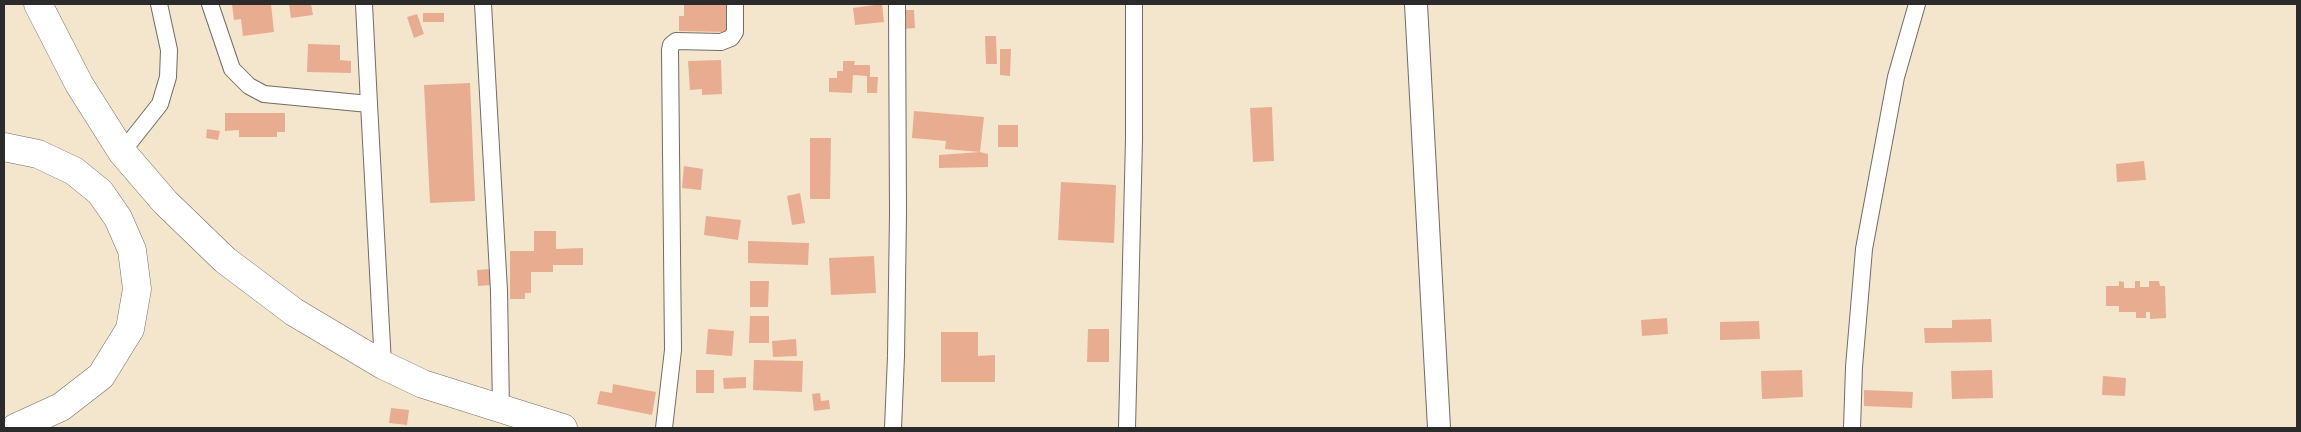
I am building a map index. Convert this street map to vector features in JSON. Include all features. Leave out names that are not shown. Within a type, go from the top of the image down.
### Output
[{"type":"highway","points":[[38,4],[79,84],[122,152],[165,202],[225,260],[294,312],[383,365],[423,384],[563,428]]},
{"type":"highway","points":[[4,147],[38,154],[74,171],[100,192],[118,218],[132,250],[137,289],[130,329],[100,376],[61,407],[15,428]]},
{"type":"street","points":[[122,152],[160,104],[168,77],[169,50],[159,4]]},
{"type":"street","points":[[210,4],[232,69],[249,86],[264,94],[370,104]]},
{"type":"street","points":[[364,4],[383,365]]},
{"type":"street","points":[[483,4],[499,291],[501,409]]},
{"type":"street","points":[[664,428],[673,350],[671,44],[676,41],[721,42],[731,38],[735,32],[735,4]]},
{"type":"street","points":[[893,428],[898,251],[898,4]]},
{"type":"street","points":[[1127,428],[1134,139],[1134,4]]},
{"type":"street","points":[[1416,4],[1439,428]]},
{"type":"street","points":[[1852,428],[1854,367],[1864,249],[1896,77],[1916,4]]},
{"type":"building","points":[[232,4],[271,4],[274,32],[243,36],[241,19],[234,20]]},
{"type":"building","points":[[289,4],[311,4],[313,15],[291,18]]},
{"type":"building","points":[[684,4],[727,4],[727,32],[679,31],[679,16],[684,16]]},
{"type":"building","points":[[882,4],[884,22],[855,25],[853,8]]},
{"type":"building","points":[[900,10],[914,10],[915,28],[901,29]]},
{"type":"building","points":[[423,13],[444,13],[444,22],[423,22]]},
{"type":"building","points":[[417,14],[424,34],[414,38],[407,17]]},
{"type":"building","points":[[985,36],[996,36],[997,64],[986,64]]},
{"type":"building","points":[[308,44],[340,45],[340,60],[351,61],[351,73],[307,72]]},
{"type":"building","points":[[1000,49],[1011,49],[1010,76],[1000,75]]},
{"type":"building","points":[[721,60],[722,94],[702,95],[702,89],[690,90],[688,61]]},
{"type":"building","points":[[843,61],[855,61],[854,65],[870,65],[870,77],[878,77],[877,93],[867,93],[867,76],[853,75],[852,93],[829,92],[829,78],[837,78],[837,71],[843,71]]},
{"type":"building","points":[[470,83],[475,201],[430,203],[424,85]]},
{"type":"building","points":[[1272,107],[1274,161],[1253,162],[1250,108]]},
{"type":"building","points":[[914,111],[984,117],[980,152],[945,149],[946,141],[912,138]]},
{"type":"building","points":[[225,113],[285,113],[285,132],[277,132],[277,137],[239,137],[239,130],[225,131]]},
{"type":"building","points":[[998,125],[1018,125],[1018,147],[998,147]]},
{"type":"building","points":[[207,129],[220,131],[218,140],[206,138]]},
{"type":"building","points":[[810,138],[831,138],[830,199],[810,199]]},
{"type":"building","points":[[980,152],[988,154],[988,167],[939,168],[939,155]]},
{"type":"building","points":[[2144,161],[2146,180],[2117,182],[2116,164]]},
{"type":"building","points":[[684,166],[703,169],[701,190],[682,188]]},
{"type":"building","points":[[1061,182],[1116,185],[1114,243],[1058,240]]},
{"type":"building","points":[[800,193],[805,223],[792,225],[787,196]]},
{"type":"building","points":[[706,216],[741,220],[738,240],[704,235]]},
{"type":"building","points":[[534,231],[556,231],[556,249],[583,248],[583,265],[553,265],[553,272],[531,272],[531,293],[525,293],[525,299],[510,299],[510,251],[534,251]]},
{"type":"building","points":[[748,241],[809,243],[808,265],[748,263]]},
{"type":"building","points":[[874,256],[876,293],[831,295],[829,258]]},
{"type":"building","points":[[490,269],[491,285],[478,286],[477,270]]},
{"type":"building","points":[[750,281],[769,281],[768,307],[750,307]]},
{"type":"building","points":[[2119,281],[2124,282],[2124,288],[2135,288],[2135,281],[2140,281],[2140,287],[2149,287],[2149,281],[2159,281],[2160,286],[2165,286],[2166,318],[2150,319],[2150,312],[2146,312],[2146,318],[2136,318],[2136,312],[2119,312],[2119,306],[2106,306],[2106,286],[2119,286]]},
{"type":"building","points":[[750,316],[769,316],[769,343],[749,343]]},
{"type":"building","points":[[1667,318],[1668,334],[1642,336],[1641,320]]},
{"type":"building","points":[[1991,319],[1992,342],[1925,343],[1924,328],[1952,328],[1952,320]]},
{"type":"building","points":[[1759,321],[1760,339],[1720,340],[1720,322]]},
{"type":"building","points":[[708,329],[734,331],[732,356],[706,354]]},
{"type":"building","points":[[1088,329],[1109,329],[1109,362],[1087,362]]},
{"type":"building","points":[[941,332],[978,332],[978,356],[995,355],[995,382],[941,382]]},
{"type":"building","points":[[796,339],[797,356],[773,357],[772,341]]},
{"type":"building","points":[[754,360],[803,361],[802,392],[753,390]]},
{"type":"building","points":[[696,370],[714,370],[714,393],[696,393]]},
{"type":"building","points":[[1802,370],[1803,397],[1762,399],[1761,371]]},
{"type":"building","points":[[1992,370],[1993,398],[1952,399],[1951,371]]},
{"type":"building","points":[[2103,376],[2126,378],[2125,396],[2102,395]]},
{"type":"building","points":[[746,377],[746,388],[724,389],[723,378]]},
{"type":"building","points":[[613,384],[656,392],[652,415],[597,404],[600,391],[612,393]]},
{"type":"building","points":[[1864,390],[1913,392],[1912,408],[1864,406]]},
{"type":"building","points":[[820,393],[821,401],[829,400],[830,409],[814,411],[812,394]]},
{"type":"building","points":[[391,408],[409,410],[407,425],[389,423]]}]
